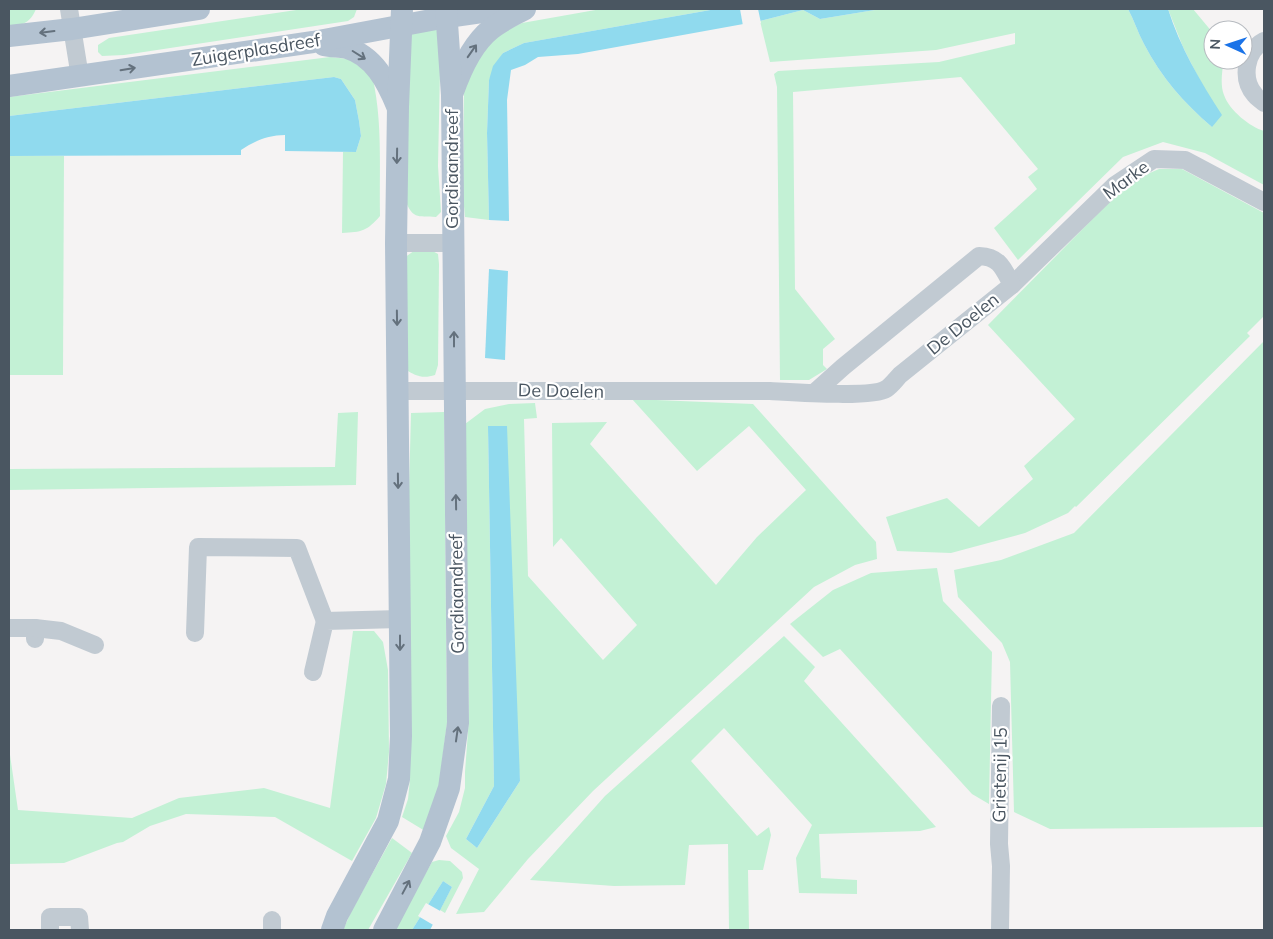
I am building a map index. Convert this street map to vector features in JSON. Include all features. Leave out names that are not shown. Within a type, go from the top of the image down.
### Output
[{"type":"main road","points":[[9,36],[71,19],[199,9]]},
{"type":"main road","name":"Zuigerplasdreef","points":[[9,86],[313,42],[401,17],[503,9]]},
{"type":"main road","name":"Gordiaandreef","points":[[452,95],[466,60],[478,44],[491,30],[525,9]]},
{"type":"main road","name":"Gordiaandreef","points":[[384,930],[430,842],[449,788],[458,723],[452,95],[447,13]]},
{"type":"main road","points":[[332,930],[337,916],[388,821],[399,779],[401,736],[396,243],[401,17]]},
{"type":"main road","points":[[313,42],[358,52],[376,66],[398,107]]},
{"type":"street","points":[[71,19],[80,77]]},
{"type":"street","points":[[1264,41],[1253,51],[1248,61],[1246,73],[1248,85],[1264,103]]},
{"type":"street","name":"Marke","points":[[1012,285],[1115,186],[1154,159],[1185,160],[1264,202]]},
{"type":"street","name":"Gordiaandreef","points":[[396,243],[453,243]]},
{"type":"street","name":"De Doelen","points":[[397,391],[770,391],[814,393],[874,393],[886,390],[900,375],[1012,285],[1000,264],[990,256],[979,256],[814,393]]},
{"type":"street","points":[[196,633],[198,548],[296,548],[325,621],[313,672]]},
{"type":"street","points":[[325,621],[400,619]]},
{"type":"street","points":[[9,628],[35,634],[61,631],[94,645]]},
{"type":"street","name":"Grietenij 15","points":[[1000,930],[1001,706]]},
{"type":"street","points":[[50,930],[50,917],[79,917],[80,930]]},
{"type":"green space","points":[[9,9],[36,9],[26,22],[9,27]]},
{"type":"green space","points":[[303,9],[357,9],[354,17],[348,21],[124,55],[102,56],[98,52],[98,45],[109,38]]},
{"type":"green space","points":[[601,9],[716,9],[524,43],[503,53],[489,80],[487,133],[489,220],[465,217],[463,195],[464,85],[489,39],[522,23]]},
{"type":"green space","points":[[881,9],[1128,9],[1144,44],[1166,78],[1192,109],[1212,127],[1200,81],[1183,47],[1168,9],[1193,9],[1203,21],[1203,70],[1222,70],[1223,91],[1230,106],[1253,126],[1264,131],[1264,185],[1205,153],[1163,142],[1123,157],[1018,260],[994,228],[1037,189],[1028,177],[1038,169],[961,77],[793,92],[795,289],[835,339],[823,349],[823,365],[827,369],[809,380],[780,380],[777,87],[774,74],[778,71],[939,62],[1015,44],[1015,33],[936,50],[770,62],[760,21],[803,10],[820,19]]},
{"type":"green space","points":[[441,23],[438,166],[441,212],[436,217],[424,217],[413,213],[405,199],[407,28]]},
{"type":"green space","points":[[330,57],[349,59],[372,75],[378,110],[380,216],[368,228],[355,232],[342,233],[343,152],[356,152],[361,136],[355,100],[341,79],[334,77],[9,116],[9,97]]},
{"type":"green space","points":[[9,156],[64,156],[63,375],[9,375]]},
{"type":"green space","points":[[1159,169],[1182,169],[1264,213],[1264,316],[1247,333],[1250,336],[1068,513],[1025,533],[951,553],[897,551],[886,517],[947,498],[979,527],[1033,479],[1024,466],[1075,419],[988,325],[1129,182]]},
{"type":"green space","points":[[418,248],[427,248],[438,254],[439,264],[438,365],[435,375],[427,377],[416,375],[405,369],[404,258]]},
{"type":"green space","points":[[1264,341],[1264,827],[1050,829],[1014,812],[1010,662],[1002,643],[958,597],[954,570],[1001,560],[1074,533]]},
{"type":"green space","points":[[632,399],[753,404],[876,542],[877,559],[855,565],[814,587],[593,791],[528,859],[484,912],[456,914],[479,869],[451,848],[446,836],[459,812],[465,788],[469,718],[465,424],[485,409],[509,404],[535,403],[537,418],[524,419],[528,576],[603,660],[637,625],[561,538],[553,547],[552,423],[607,422],[590,444],[716,585],[757,537],[806,490],[749,426],[697,471]],"holes":[[[488,427],[520,781],[477,848],[466,839],[494,786]]]},
{"type":"green space","points":[[358,412],[356,485],[9,490],[9,469],[335,467],[338,413]]},
{"type":"green space","points":[[444,412],[447,723],[438,794],[425,831],[402,817],[408,799],[410,779],[408,529],[411,413]]},
{"type":"green space","points":[[937,568],[943,601],[992,652],[989,804],[972,794],[840,649],[823,657],[790,624],[833,590],[871,573]]},
{"type":"green space","points":[[353,631],[374,631],[383,642],[388,670],[389,752],[386,784],[376,818],[352,861],[275,817],[186,814],[150,826],[123,842],[64,863],[9,864],[9,748],[18,810],[132,818],[179,798],[264,788],[330,808]]},
{"type":"green space","points":[[784,636],[815,667],[804,681],[936,827],[920,831],[819,834],[821,878],[857,880],[857,894],[799,893],[796,858],[812,825],[724,728],[691,761],[757,836],[769,827],[771,835],[763,870],[748,870],[749,930],[729,930],[728,844],[689,845],[685,885],[614,886],[530,880],[605,796]]},
{"type":"green space","points":[[392,838],[412,853],[368,930],[343,930],[352,910]]},
{"type":"green space","points":[[439,860],[450,861],[462,872],[463,878],[445,913],[440,910],[452,887],[443,881],[412,930],[393,930],[432,862]]},
{"type":"water","points":[[716,9],[881,9],[820,19],[803,10],[760,21],[578,54],[538,57],[525,65],[511,70],[507,100],[509,221],[489,220],[487,133],[489,80],[493,66],[503,53],[524,43]]},
{"type":"water","points":[[1128,9],[1168,9],[1178,37],[1191,64],[1222,115],[1212,127],[1192,109],[1166,78],[1144,44]]},
{"type":"water","points":[[334,77],[341,79],[355,100],[361,136],[356,152],[285,151],[285,135],[267,137],[257,141],[241,150],[241,155],[9,156],[9,116]]},
{"type":"water","points":[[489,269],[508,271],[505,360],[485,358]]},
{"type":"water","points":[[488,426],[507,426],[520,781],[477,848],[466,839],[494,786]]},
{"type":"water","points":[[443,881],[452,887],[430,930],[412,930]]},
{"type":"pier","points":[[740,9],[758,9],[761,23],[743,26]]},
{"type":"pier","points":[[426,903],[442,912],[435,926],[418,916]]}]
